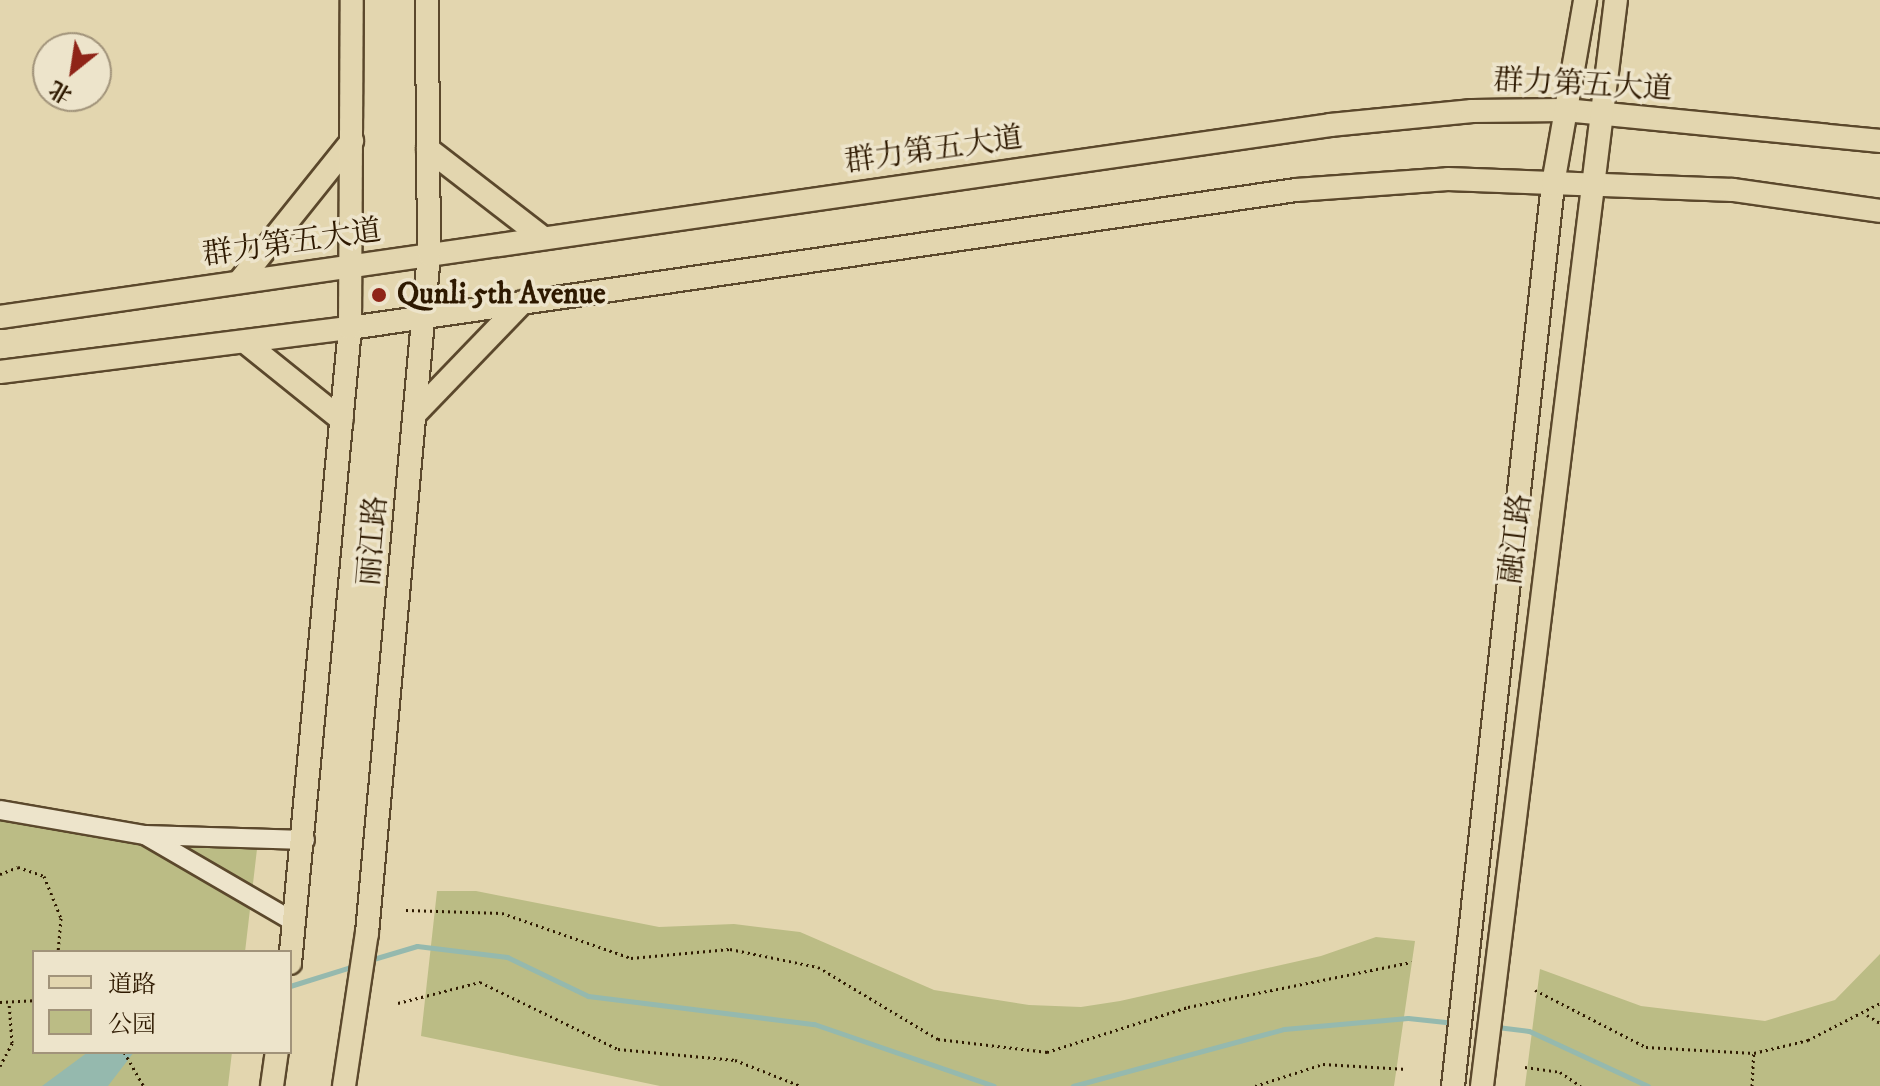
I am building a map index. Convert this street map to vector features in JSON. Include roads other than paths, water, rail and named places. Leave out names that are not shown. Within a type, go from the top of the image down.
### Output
[{"type":"main road","name":"丽江路","points":[[292,950],[305,840],[350,328],[352,0]]},
{"type":"main road","name":"丽江路","points":[[344,1086],[367,933],[429,254],[427,0]]},
{"type":"main road","name":"融江路","points":[[1454,1075],[1553,184],[1585,0]]},
{"type":"main road","name":"融江路","points":[[1483,1075],[1589,186],[1616,0]]},
{"type":"main road","name":"群力第五大道","points":[[0,317],[1330,125],[1472,111],[1565,110],[1880,141]]},
{"type":"main road","points":[[239,282],[352,141]]},
{"type":"main road","points":[[428,149],[542,237]]},
{"type":"main road","points":[[0,372],[350,328],[1296,190],[1448,179],[1733,190],[1880,211]]},
{"type":"main road","points":[[416,413],[523,302]]},
{"type":"main road","points":[[245,342],[342,420]]},
{"type":"main road","points":[[272,1086],[277,1054]]},
{"type":"street","points":[[0,810],[145,835],[305,840]]},
{"type":"street","points":[[145,835],[296,923]]},
{"type":"water","points":[[85,1054],[132,1054],[108,1086],[42,1086]]},
{"type":"waterway","points":[[370,960],[417,946],[507,957],[588,996],[814,1024],[994,1086]]},
{"type":"waterway","points":[[292,985],[357,965]]},
{"type":"waterway","points":[[1073,1086],[1284,1029],[1408,1018],[1455,1023]]},
{"type":"waterway","points":[[1497,1027],[1529,1031],[1648,1086]]},
{"type":"place","name":"Qunli 5th Avenue","points":[[379,295]]}]
